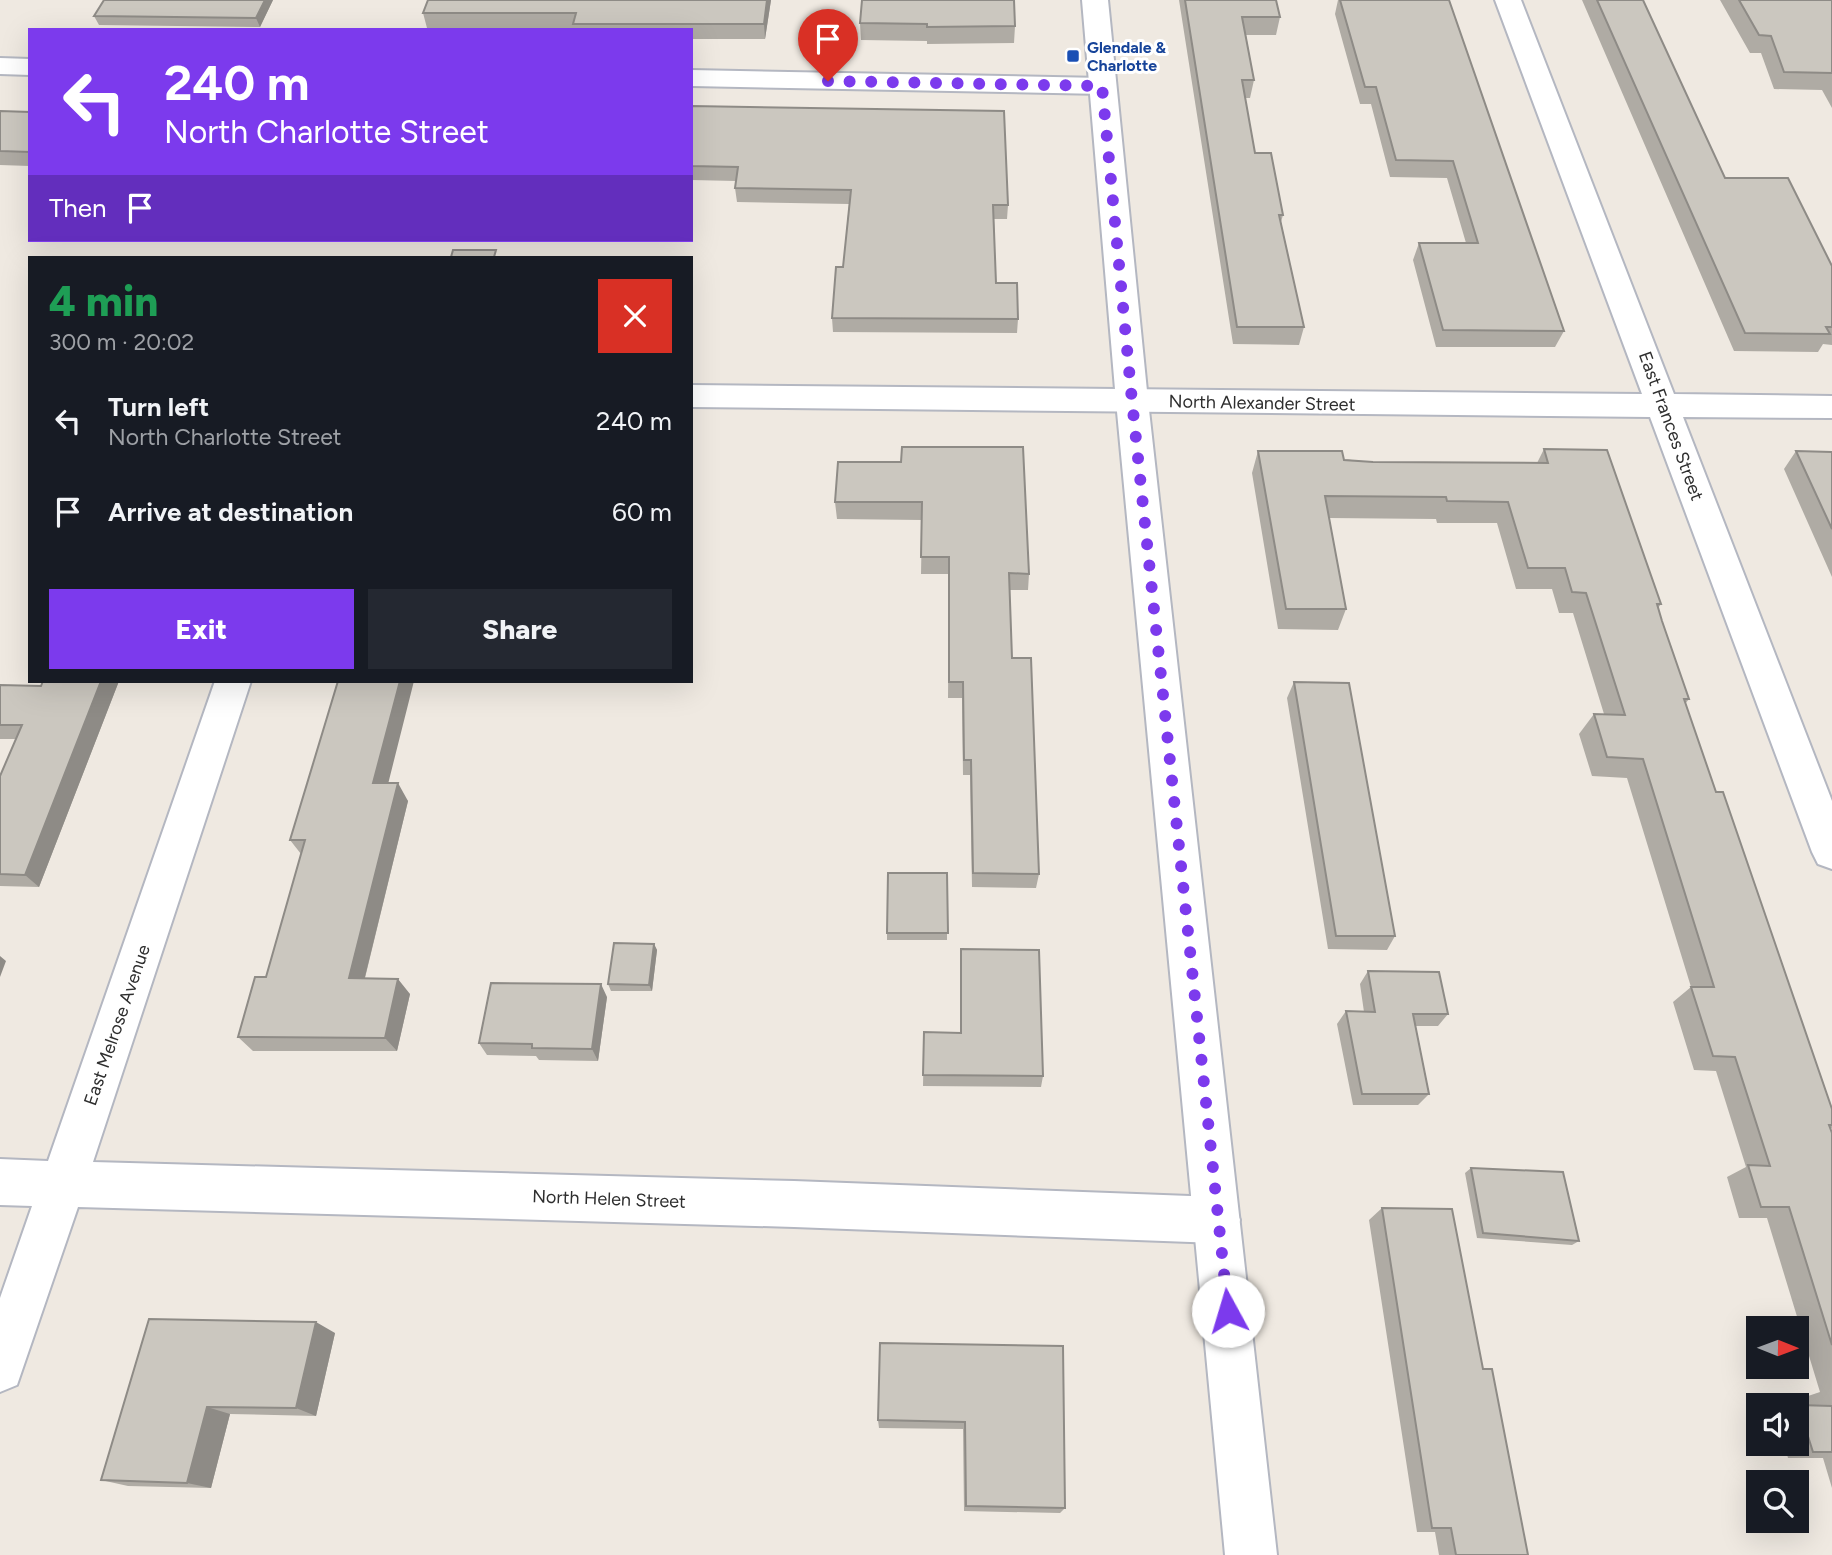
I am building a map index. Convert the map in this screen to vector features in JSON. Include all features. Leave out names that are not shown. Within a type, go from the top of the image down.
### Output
[{"type":"street","points":[[1094,0],[1132,401],[1251,1555]]},
{"type":"street","name":"East Frances Street","points":[[1508,0],[1832,852]]},
{"type":"street","points":[[0,66],[28,67]]},
{"type":"street","points":[[693,78],[1102,86]]},
{"type":"street","name":"North Alexander Street","points":[[693,396],[1832,407]]},
{"type":"street","name":"East Melrose Avenue","points":[[0,1368],[232,683]]},
{"type":"street","name":"North Helen Street","points":[[0,1182],[766,1203],[1217,1220]]},
{"type":"building","points":[[104,0],[265,0],[256,18],[94,16]]},
{"type":"building","points":[[428,0],[767,0],[764,24],[573,24],[576,13],[423,13]]},
{"type":"building","points":[[862,0],[1014,0],[1015,26],[927,27],[927,24],[860,23]]},
{"type":"building","points":[[1185,0],[1276,0],[1280,17],[1242,17],[1254,80],[1242,80],[1255,153],[1271,153],[1283,215],[1279,215],[1304,327],[1237,327]]},
{"type":"building","points":[[1340,0],[1449,0],[1564,331],[1443,330],[1419,243],[1478,243],[1453,161],[1396,160],[1376,87],[1365,87]]},
{"type":"building","points":[[1597,0],[1643,0],[1725,178],[1788,178],[1832,266],[1832,327],[1826,327],[1830,334],[1745,333]]},
{"type":"building","points":[[1739,0],[1832,0],[1832,73],[1784,72],[1771,36],[1759,35]]},
{"type":"building","points":[[693,106],[1004,111],[1008,205],[993,205],[996,283],[1017,283],[1018,319],[832,318],[836,267],[843,267],[851,190],[735,188],[738,167],[693,166]]},
{"type":"building","points":[[0,111],[28,112],[28,152],[0,151]]},
{"type":"building","points":[[453,250],[496,250],[494,256],[451,256]]},
{"type":"building","points":[[902,447],[1023,447],[1029,574],[1009,573],[1012,658],[1031,658],[1039,874],[973,873],[971,760],[964,760],[963,682],[949,682],[949,557],[921,557],[922,502],[835,502],[838,462],[901,462]]},
{"type":"building","points":[[1544,449],[1607,450],[1661,604],[1657,604],[1689,699],[1684,699],[1716,792],[1723,792],[1832,1109],[1832,1125],[1829,1125],[1832,1133],[1832,1345],[1789,1207],[1761,1207],[1748,1165],[1770,1166],[1735,1057],[1713,1056],[1691,987],[1714,987],[1643,759],[1607,757],[1594,714],[1625,715],[1586,593],[1572,592],[1565,568],[1528,568],[1508,502],[1447,501],[1446,497],[1325,496],[1346,609],[1286,609],[1258,451],[1342,451],[1344,460],[1373,462],[1548,463]]},
{"type":"building","points":[[1796,451],[1832,452],[1832,529]]},
{"type":"building","points":[[1294,682],[1349,683],[1395,936],[1336,936]]},
{"type":"building","points":[[42,683],[100,683],[25,875],[0,874],[0,776],[22,725],[0,725],[0,685],[41,686]]},
{"type":"building","points":[[337,683],[399,683],[373,783],[398,783],[349,978],[398,979],[385,1038],[238,1037],[255,977],[266,977],[305,840],[290,840]]},
{"type":"building","points":[[888,873],[947,873],[948,933],[887,933]]},
{"type":"building","points":[[614,943],[654,944],[649,985],[608,984]]},
{"type":"building","points":[[961,949],[1039,950],[1043,1076],[923,1075],[924,1032],[961,1033]]},
{"type":"building","points":[[1368,971],[1439,972],[1448,1014],[1413,1014],[1429,1094],[1362,1094],[1346,1011],[1375,1012]]},
{"type":"building","points":[[491,983],[601,984],[592,1049],[532,1048],[532,1044],[479,1043]]},
{"type":"building","points":[[1471,1168],[1563,1172],[1579,1241],[1483,1233]]},
{"type":"building","points":[[1382,1208],[1452,1209],[1483,1369],[1492,1369],[1528,1555],[1456,1555],[1451,1528],[1432,1528]]},
{"type":"building","points":[[149,1319],[316,1322],[296,1408],[207,1407],[187,1483],[101,1480]]},
{"type":"building","points":[[880,1343],[1063,1346],[1065,1508],[966,1506],[965,1422],[878,1420]]},
{"type":"building","points":[[1809,1405],[1832,1406],[1832,1452],[1813,1452],[1809,1439]]},
{"type":"place","name":"Glendale & Charlotte","points":[[1073,56]]},
{"type":"route","points":[[828,81],[1102,86],[1132,401],[1228,1311]]}]
